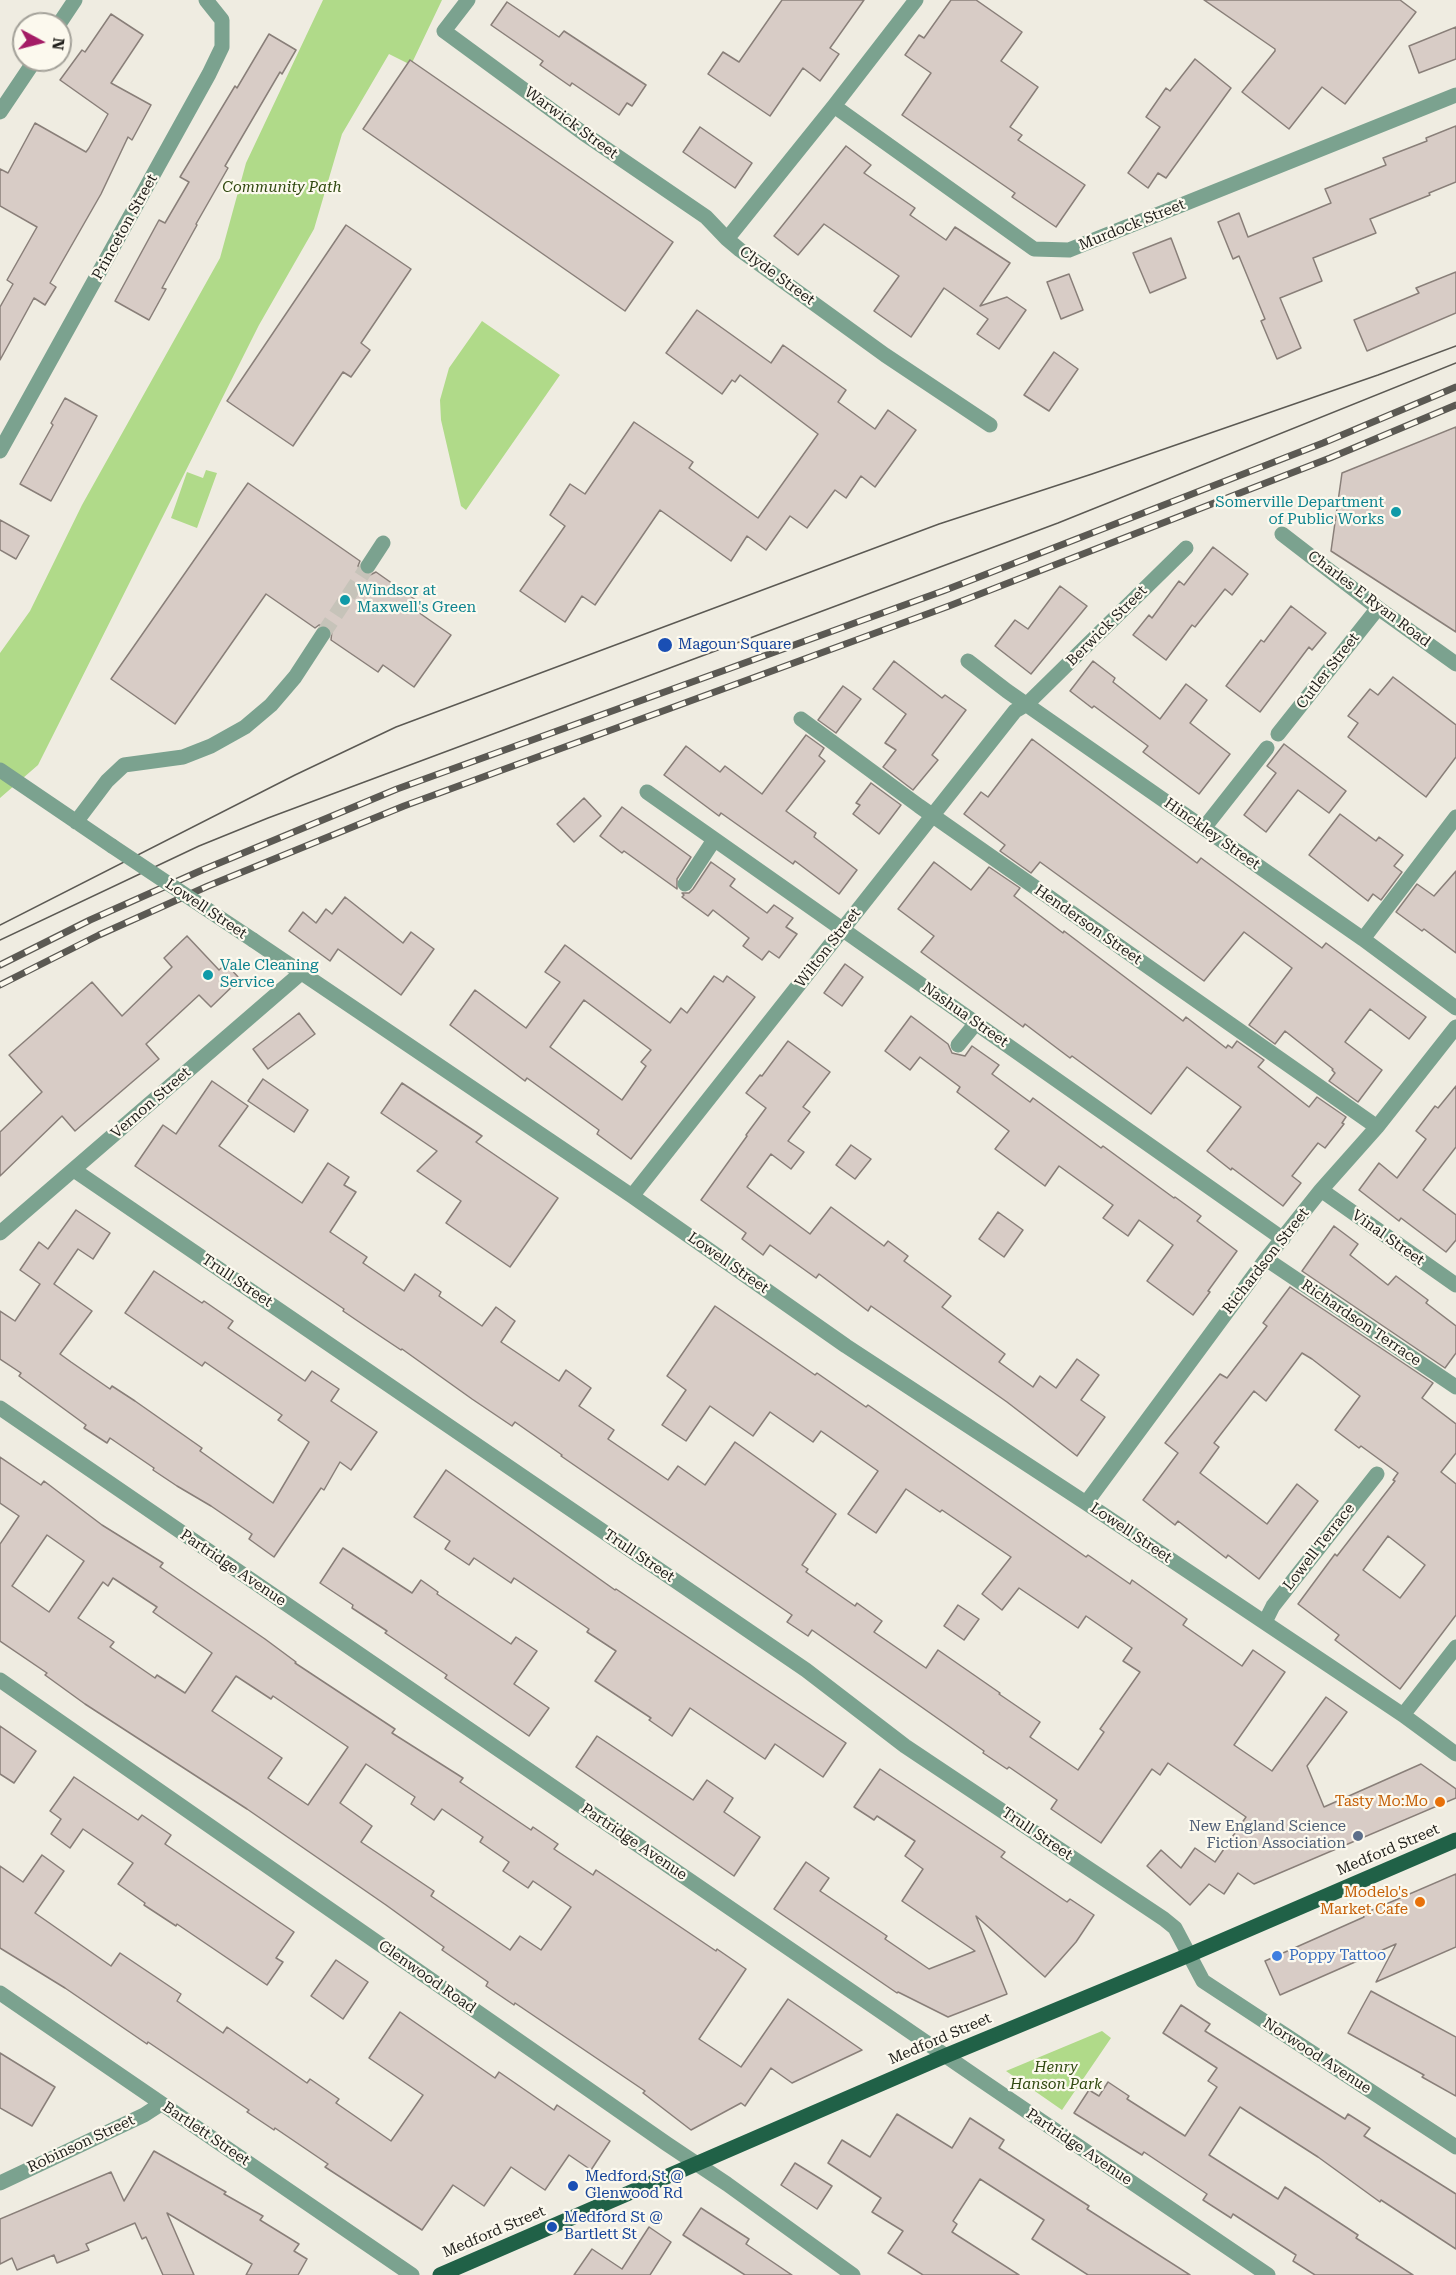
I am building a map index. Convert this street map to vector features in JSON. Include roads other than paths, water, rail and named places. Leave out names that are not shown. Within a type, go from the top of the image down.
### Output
[{"type":"main road","name":"Medford Street","points":[[440,2275],[945,2056],[1189,1955],[1456,1840]]},
{"type":"street","name":"Princeton Street","points":[[0,451],[209,74],[222,46],[222,20],[206,0]]},
{"type":"street","name":"Warwick Street","points":[[468,0],[444,31],[583,133],[706,217],[727,239]]},
{"type":"street","name":"Clyde Street","points":[[916,0],[727,239],[885,356],[990,425]]},
{"type":"street","points":[[0,112],[27,72]]},
{"type":"street","name":"Murdock Street","points":[[834,106],[1034,249],[1069,250],[1456,95]]},
{"type":"street","name":"Charles E Ryan Road","points":[[1282,534],[1378,608],[1456,664]]},
{"type":"street","points":[[368,566],[383,543]]},
{"type":"street","name":"Berwick Street","points":[[1027,704],[1186,548]]},
{"type":"street","name":"Cutler Street","points":[[1278,734],[1378,608]]},
{"type":"street","points":[[76,822],[107,781],[124,765],[183,758],[245,727],[271,705],[295,677],[323,634]]},
{"type":"street","name":"Hinckley Street","points":[[968,661],[1007,691],[1363,939],[1456,1008]]},
{"type":"street","name":"Wilton Street","points":[[632,1196],[1015,711],[1027,704]]},
{"type":"street","name":"Henderson Street","points":[[801,719],[933,816],[1377,1127]]},
{"type":"street","points":[[1204,828],[1266,748]]},
{"type":"street","name":"Lowell Street","points":[[0,770],[632,1196],[846,1346],[1264,1622],[1456,1754]]},
{"type":"street","name":"Nashua Street","points":[[647,792],[1283,1239]]},
{"type":"street","points":[[1363,939],[1456,817]]},
{"type":"street","points":[[685,884],[714,840]]},
{"type":"street","name":"Vernon Street","points":[[0,1233],[302,973]]},
{"type":"street","points":[[958,1045],[976,1023]]},
{"type":"street","name":"Richardson Street","points":[[1086,1503],[1266,1259],[1321,1190],[1377,1127],[1456,1027]]},
{"type":"street","name":"Trull Street","points":[[74,1170],[806,1670],[905,1746],[1164,1919],[1175,1928],[1189,1955]]},
{"type":"street","name":"Vinal Street","points":[[1321,1190],[1456,1286]]},
{"type":"street","name":"Richardson Terrace","points":[[1266,1259],[1456,1387]]},
{"type":"street","name":"Partridge Avenue","points":[[0,1408],[1268,2275]]},
{"type":"street","name":"Lowell Terrace","points":[[1264,1622],[1273,1606],[1377,1474]]},
{"type":"street","points":[[1403,1716],[1456,1647]]},
{"type":"street","name":"Glenwood Road","points":[[0,1680],[727,2184],[854,2275]]},
{"type":"street","name":"Norwood Avenue","points":[[1189,1955],[1203,1981],[1456,2147]]},
{"type":"street","name":"Bartlett Street","points":[[0,1993],[412,2275]]},
{"type":"street","name":"Robinson Street","points":[[0,2183],[144,2115],[161,2104]]},
{"type":"tunnel","points":[[323,634],[368,566]]},
{"type":"tram line","points":[[0,925],[295,775],[396,727],[939,524],[1092,474],[1456,346]]},
{"type":"tram line","points":[[0,940],[199,846],[268,818],[1058,523],[1456,363]]},
{"type":"railway","points":[[0,965],[90,920],[200,871],[397,789],[943,591],[1323,443],[1456,387]]},
{"type":"railway","points":[[0,985],[99,935],[208,886],[404,806],[949,606],[1330,458],[1456,405]]},
{"type":"place","name":"Somerville Department of Public Works","points":[[1396,512]]},
{"type":"place","name":"Windsor at Maxwell's Green","points":[[345,600]]},
{"type":"place","name":"Magoun Square","points":[[665,645]]},
{"type":"place","name":"Vale Cleaning Service","points":[[208,975]]},
{"type":"place","name":"Tasty Mo:Mo","points":[[1440,1802]]},
{"type":"place","name":"New England Science Fiction Association","points":[[1358,1836]]},
{"type":"place","name":"Modelo's Market Cafe","points":[[1420,1902]]},
{"type":"place","name":"Poppy Tattoo","points":[[1277,1956]]},
{"type":"place","name":"Medford St @ Glenwood Rd","points":[[573,2186]]},
{"type":"place","name":"Medford St @ Bartlett St","points":[[552,2227]]},
{"type":"park label","name":"Community Path","points":[[282,188]]},
{"type":"park label","name":"Henry Hanson Park","points":[[1056,2076]]}]
